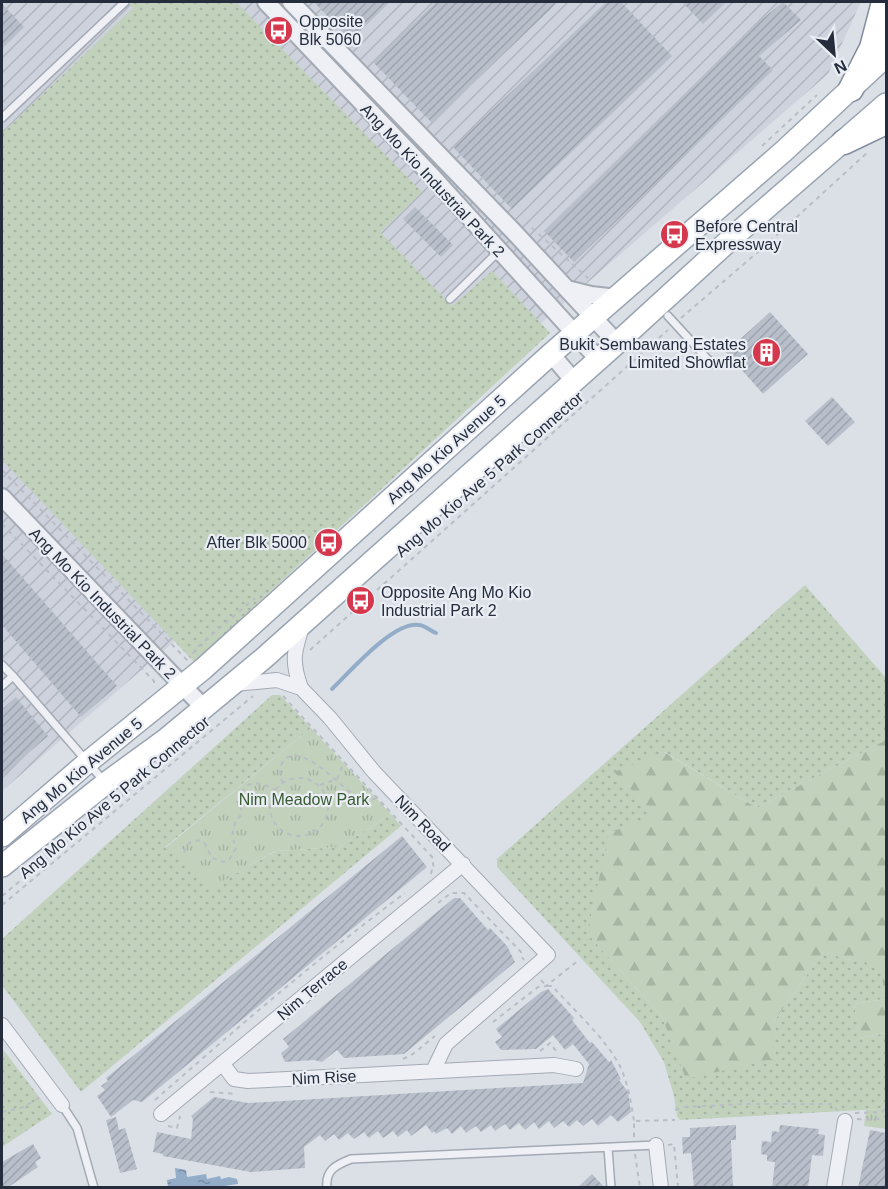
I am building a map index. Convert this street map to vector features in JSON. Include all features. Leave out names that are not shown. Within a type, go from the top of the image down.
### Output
[{"type":"highway","points":[[851,88],[872,48],[884,2]]},
{"type":"highway","points":[[844,142],[886,122]]},
{"type":"main road","name":"Ang Mo Kio Avenue 5","points":[[2,836],[88,762],[183,686],[551,354],[784,151],[886,56]]},
{"type":"main road","name":"Ang Mo Kio Avenue 5","points":[[2,866],[204,708],[241,689],[304,622],[727,243],[886,104]]},
{"type":"street","name":"Ang Mo Kio Industrial Park 2","points":[[266,2],[598,360]]},
{"type":"street","name":"Ang Mo Kio Industrial Park 2","points":[[291,2],[353,63],[617,343]]},
{"type":"street","points":[[566,288],[591,295],[617,298]]},
{"type":"street","points":[[551,354],[574,381]]},
{"type":"street","name":"Ang Mo Kio Industrial Park 2","points":[[2,497],[204,708]]},
{"type":"street","points":[[301,688],[294,669],[295,650],[304,622]]},
{"type":"street","points":[[241,689],[277,680],[301,688]]},
{"type":"street","name":"Nim Road","points":[[301,688],[330,718],[374,772],[548,955],[525,967]]},
{"type":"street","name":"Nim Terrace","points":[[160,1119],[438,876],[463,864]]},
{"type":"street","points":[[433,1071],[446,1044],[525,967]]},
{"type":"street","points":[[2,1025],[62,1105]]},
{"type":"street","name":"Nim Rise","points":[[222,1063],[234,1079],[248,1081],[554,1065],[576,1069]]},
{"type":"street","points":[[834,1188],[845,1121]]},
{"type":"street","points":[[656,1146],[661,1188]]},
{"type":"lane","points":[[2,118],[125,2]]},
{"type":"lane","points":[[450,299],[499,251]]},
{"type":"lane","points":[[668,316],[712,364]]},
{"type":"lane","points":[[2,665],[106,783]]},
{"type":"lane","points":[[2,686],[13,676]]},
{"type":"lane","points":[[62,1105],[77,1128],[94,1188]]},
{"type":"lane","points":[[327,1188],[326,1179],[330,1171],[335,1166],[351,1159],[656,1146]]},
{"type":"lane","points":[[608,1148],[611,1188]]},
{"type":"path","name":"Ang Mo Kio Ave 5 Park Connector","points":[[307,652],[870,150]]},
{"type":"path","points":[[2,470],[188,661]]},
{"type":"path","points":[[2,524],[154,681],[154,688]]},
{"type":"path","name":"Ang Mo Kio Ave 5 Park Connector","points":[[2,905],[258,692],[241,689]]},
{"type":"path","points":[[280,693],[433,858],[433,865],[438,876],[458,893]]},
{"type":"path","points":[[283,783],[279,774],[282,762],[289,757],[299,756],[310,761],[358,797],[379,799]]},
{"type":"path","points":[[337,780],[344,762]]},
{"type":"path","points":[[2,896],[147,775]]},
{"type":"path","points":[[295,778],[308,778],[319,785],[327,795],[329,808],[325,821],[316,831],[304,836],[291,835],[280,828],[272,818],[270,805],[275,790],[283,783],[295,778]]},
{"type":"path","points":[[319,785],[337,780]]},
{"type":"path","points":[[184,853],[192,840],[199,840],[204,842],[212,858],[223,862],[229,860],[236,848],[232,831],[241,815],[241,796],[246,786],[254,782],[275,790]]},
{"type":"path","points":[[433,865],[438,876]]},
{"type":"path","points":[[148,1106],[277,994],[413,887]]},
{"type":"path","points":[[433,908],[451,893],[464,893],[521,952],[520,956],[525,967],[546,987]]},
{"type":"path","points":[[520,956],[525,967]]},
{"type":"path","points":[[546,987],[579,960]]},
{"type":"path","points":[[486,1028],[538,987],[552,986],[604,1043],[620,1066],[629,1093],[634,1121],[634,1146],[640,1188]]},
{"type":"path","points":[[398,1060],[413,1054],[440,1032]]},
{"type":"path","points":[[538,1052],[549,1042],[560,1055]]},
{"type":"path","points":[[203,1097],[211,1091],[247,1095]]},
{"type":"path","points":[[2,1112],[24,1107],[43,1095]]},
{"type":"path","points":[[675,1110],[685,1107],[745,1104],[832,1104],[845,1121]]},
{"type":"path","points":[[845,1121],[854,1113],[882,1112],[886,1108]]},
{"type":"path","points":[[160,1119],[177,1128],[180,1115]]},
{"type":"path","points":[[845,1121],[850,1118],[874,1120],[886,1116]]},
{"type":"path","points":[[634,1121],[675,1120]]},
{"type":"path","points":[[656,1146],[674,1144],[678,1188]]},
{"type":"shaded area","points":[[2,2],[861,2],[828,74],[2,791]]},
{"type":"green space","points":[[127,2],[236,2],[422,192],[380,232],[452,306],[492,271],[550,333],[194,662],[2,460],[2,133],[133,8]]},
{"type":"green space","points":[[805,585],[886,678],[886,740],[757,808],[665,752],[615,772],[655,814],[587,933],[662,1017],[687,1079],[772,1024],[823,952],[883,969],[884,999],[854,1004],[860,1038],[886,1033],[886,1105],[881,1109],[680,1120],[677,1116],[664,1062],[640,1022],[497,867],[497,859]]},
{"type":"green space","points":[[272,695],[280,695],[311,728],[165,847],[213,886],[276,851],[339,847],[391,814],[401,826],[81,1092],[2,985],[2,939]]},
{"type":"green space","name":"Nim Meadow Park","points":[[311,728],[391,814],[339,847],[275,851],[213,887],[165,848]]},
{"type":"green space","points":[[886,740],[886,1033],[859,1038],[854,1004],[884,999],[882,969],[823,952],[772,1024],[773,1059],[686,1079],[662,1017],[587,933],[609,833],[655,814],[614,772],[664,752],[757,808]]},
{"type":"green space","points":[[2,1048],[52,1114],[2,1147]]},
{"type":"green space","points":[[886,1105],[886,1129],[864,1126],[866,1110],[881,1109]]},
{"type":"water","points":[[175,1168],[186,1170],[187,1177],[206,1174],[207,1179],[220,1176],[221,1179],[229,1177],[237,1179],[238,1184],[218,1187],[168,1187],[167,1180],[176,1178]]},
{"type":"building","points":[[314,2],[390,2],[350,40]]},
{"type":"building","points":[[436,2],[558,2],[432,123],[373,62]]},
{"type":"building","points":[[606,2],[621,2],[672,56],[512,209],[453,147]]},
{"type":"building","points":[[682,2],[726,2],[703,24]]},
{"type":"building","points":[[783,2],[801,20],[759,56],[773,70],[574,262],[544,231],[755,25]]},
{"type":"building","points":[[2,4],[24,27],[2,49]]},
{"type":"building","points":[[415,207],[453,245],[441,257],[403,219]]},
{"type":"building","name":"Bukit Sembawang Estates Limited Showflat","points":[[770,312],[808,354],[763,394],[726,352]]},
{"type":"building","points":[[832,397],[855,422],[828,446],[805,421]]},
{"type":"building","points":[[2,554],[117,686],[81,717],[2,625]]},
{"type":"building","points":[[16,697],[48,736],[2,776],[2,709]]},
{"type":"building","points":[[402,836],[427,867],[142,1102],[133,1100],[111,1117],[97,1096],[105,1090],[101,1086],[108,1081],[106,1078]]},
{"type":"building","points":[[454,898],[460,898],[488,930],[490,928],[507,946],[515,962],[404,1054],[344,1058],[337,1050],[322,1062],[314,1060],[285,1062],[281,1053],[289,1047],[283,1039]]},
{"type":"building","points":[[548,989],[574,1018],[572,1020],[590,1043],[592,1042],[609,1062],[611,1060],[621,1079],[619,1080],[628,1092],[631,1112],[618,1122],[611,1115],[598,1126],[592,1119],[583,1126],[577,1120],[569,1127],[563,1121],[554,1128],[549,1121],[539,1129],[534,1122],[525,1130],[519,1123],[510,1130],[505,1124],[495,1131],[491,1125],[481,1132],[476,1126],[466,1133],[461,1126],[452,1134],[447,1128],[436,1134],[434,1131],[432,1133],[426,1125],[411,1136],[407,1130],[398,1137],[393,1131],[383,1138],[378,1131],[369,1138],[364,1132],[354,1139],[348,1133],[339,1140],[334,1134],[325,1141],[320,1135],[304,1147],[305,1168],[251,1172],[163,1156],[163,1154],[153,1152],[157,1132],[191,1139],[193,1119],[191,1116],[214,1097],[248,1103],[583,1083],[589,1064],[573,1044],[565,1050],[553,1035],[536,1049],[501,1050],[495,1042],[502,1037],[496,1029],[541,992]]},
{"type":"building","points":[[116,1117],[119,1130],[125,1128],[137,1169],[120,1173],[106,1120]]},
{"type":"building","points":[[736,1125],[736,1140],[731,1140],[733,1188],[694,1188],[691,1153],[683,1154],[682,1137],[690,1137],[690,1128]]},
{"type":"building","points":[[780,1125],[819,1129],[818,1134],[825,1135],[823,1156],[812,1155],[808,1188],[772,1188],[775,1162],[767,1161],[767,1155],[761,1154],[762,1141],[771,1142],[772,1131],[779,1132]]},
{"type":"building","points":[[870,1130],[886,1133],[886,1188],[858,1188]]},
{"type":"building","points":[[33,1144],[41,1158],[35,1162],[38,1167],[7,1188],[2,1188],[2,1162]]},
{"type":"building","points":[[592,1174],[605,1188],[577,1188]]},
{"type":"waterway","points":[[332,689],[372,649],[397,631],[419,625],[436,633]]},
{"type":"place","name":"Opposite Blk 5060","points":[[278,30]]},
{"type":"place","name":"Before Central Expressway","points":[[674,235]]},
{"type":"place","name":"Bukit Sembawang Estates Limited Showflat","points":[[767,353]]},
{"type":"place","name":"After Blk 5000","points":[[328,542]]},
{"type":"place","name":"Opposite Ang Mo Kio Industrial Park 2","points":[[360,601]]}]
